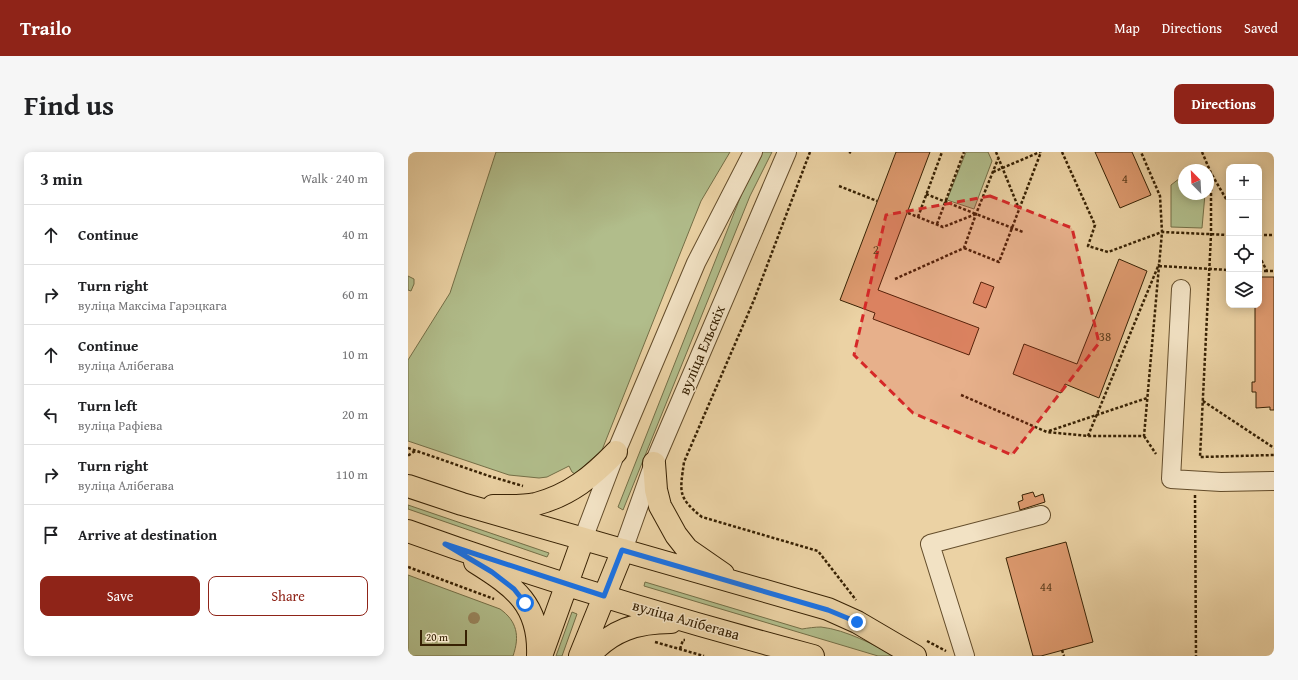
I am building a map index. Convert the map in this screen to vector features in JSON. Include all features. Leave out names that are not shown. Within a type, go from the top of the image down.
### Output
[{"type":"main road","points":[[462,504],[514,506],[535,504],[558,497],[571,491],[597,471],[616,452]]},
{"type":"main road","points":[[654,463],[656,490],[660,506],[676,536],[687,549],[739,585]]},
{"type":"main road","points":[[408,486],[462,504],[828,610],[920,648]]},
{"type":"main road","points":[[408,531],[445,544],[492,572],[514,589],[531,613],[538,640],[538,656]]},
{"type":"main road","points":[[541,656],[575,587],[583,539]]},
{"type":"main road","name":"вуліца Алібегава","points":[[445,544],[604,596],[685,631],[813,656]]},
{"type":"main road","points":[[580,656],[622,550]]},
{"type":"main road","points":[[589,656],[604,641],[624,630],[649,622],[685,631]]},
{"type":"street","points":[[583,539],[616,452],[696,263],[753,152]]},
{"type":"street","name":"вуліца Ельскіх","points":[[622,550],[654,463],[787,152]]},
{"type":"street","points":[[1182,289],[1171,479],[1194,481],[1274,481]]},
{"type":"street","points":[[958,655],[948,606],[930,544],[1041,515]]},
{"type":"path","points":[[810,152],[754,300],[684,462],[681,486],[682,496],[688,505],[702,517],[818,551],[858,603]]},
{"type":"path","points":[[918,217],[942,152]]},
{"type":"path","points":[[937,224],[964,152]]},
{"type":"path","points":[[996,152],[1019,208]]},
{"type":"path","points":[[993,172],[1041,152]]},
{"type":"path","points":[[895,279],[964,248],[999,262],[1041,152]]},
{"type":"path","points":[[1062,152],[1095,225],[1088,246],[1108,252],[1162,232],[1226,235]]},
{"type":"path","points":[[961,395],[1047,432],[1088,436],[1144,436],[1162,232],[1160,196],[1141,152]]},
{"type":"path","points":[[1202,152],[1207,164]]},
{"type":"path","points":[[964,248],[998,159]]},
{"type":"path","points":[[1214,178],[1227,200]]},
{"type":"path","points":[[839,186],[877,201]]},
{"type":"path","points":[[926,194],[1023,232]]},
{"type":"path","points":[[1211,200],[1211,235],[1200,457],[1274,455]]},
{"type":"path","points":[[908,213],[943,227],[976,214]]},
{"type":"path","points":[[1262,236],[1274,235]]},
{"type":"path","points":[[1088,436],[1098,415],[1160,261]]},
{"type":"path","points":[[1262,262],[1267,271]]},
{"type":"path","points":[[1159,266],[1226,270]]},
{"type":"path","points":[[1262,270],[1274,271]]},
{"type":"path","points":[[1047,432],[1147,398]]},
{"type":"path","points":[[1203,401],[1274,448]]},
{"type":"path","points":[[408,448],[489,476],[525,486]]},
{"type":"path","points":[[408,455],[416,450]]},
{"type":"path","points":[[1194,481],[1196,656]]},
{"type":"path","points":[[408,567],[496,600]]},
{"type":"path","points":[[680,649],[685,631]]},
{"type":"path","points":[[653,642],[704,656]]},
{"type":"path","points":[[920,648],[958,655]]},
{"type":"path","points":[[1062,650],[1064,656]]},
{"type":"highlighted area","points":[[990,196],[1072,228],[1099,343],[1012,455],[913,413],[854,355],[886,215]]},
{"type":"green space","points":[[496,152],[730,152],[701,201],[602,450],[575,474],[569,466],[547,477],[539,478],[509,475],[408,441],[408,360],[450,293]]},
{"type":"green space","points":[[762,152],[772,152],[750,196],[623,510],[618,507],[742,193]]},
{"type":"green space","points":[[966,152],[988,152],[992,161],[974,209],[947,200]]},
{"type":"green space","points":[[1178,180],[1178,200],[1204,200],[1202,228],[1171,227],[1171,185]]},
{"type":"green space","points":[[408,276],[414,279],[414,284],[411,291],[408,290]]},
{"type":"green space","points":[[408,505],[549,553],[547,557],[408,509]]},
{"type":"green space","points":[[408,575],[500,609],[510,619],[516,630],[516,642],[513,656],[408,656]]},
{"type":"green space","points":[[645,582],[802,629],[821,627],[840,631],[860,638],[897,656],[878,656],[644,586]]},
{"type":"green space","points":[[572,612],[577,614],[562,656],[556,656]]},
{"type":"building","points":[[896,152],[930,152],[878,290],[979,328],[969,355],[873,319],[875,313],[840,300]]},
{"type":"building","points":[[1095,152],[1132,152],[1151,195],[1120,208]]},
{"type":"building","points":[[1119,259],[1147,271],[1099,398],[1065,384],[1061,393],[1013,374],[1024,344],[1077,364]]},
{"type":"building","points":[[1262,277],[1274,277],[1274,410],[1270,410],[1270,407],[1256,408],[1256,392],[1252,392],[1252,382],[1255,382],[1255,308],[1262,308]]},
{"type":"building","points":[[981,282],[994,287],[986,308],[973,303]]},
{"type":"building","points":[[1033,492],[1035,497],[1043,494],[1045,502],[1020,510],[1018,502],[1023,500],[1022,495]]},
{"type":"building","points":[[1066,542],[1093,642],[1041,656],[1033,656],[1006,558]]},
{"type":"route","points":[[525,603],[514,589],[492,572],[445,544],[604,596],[622,550],[828,610],[857,622]]}]
